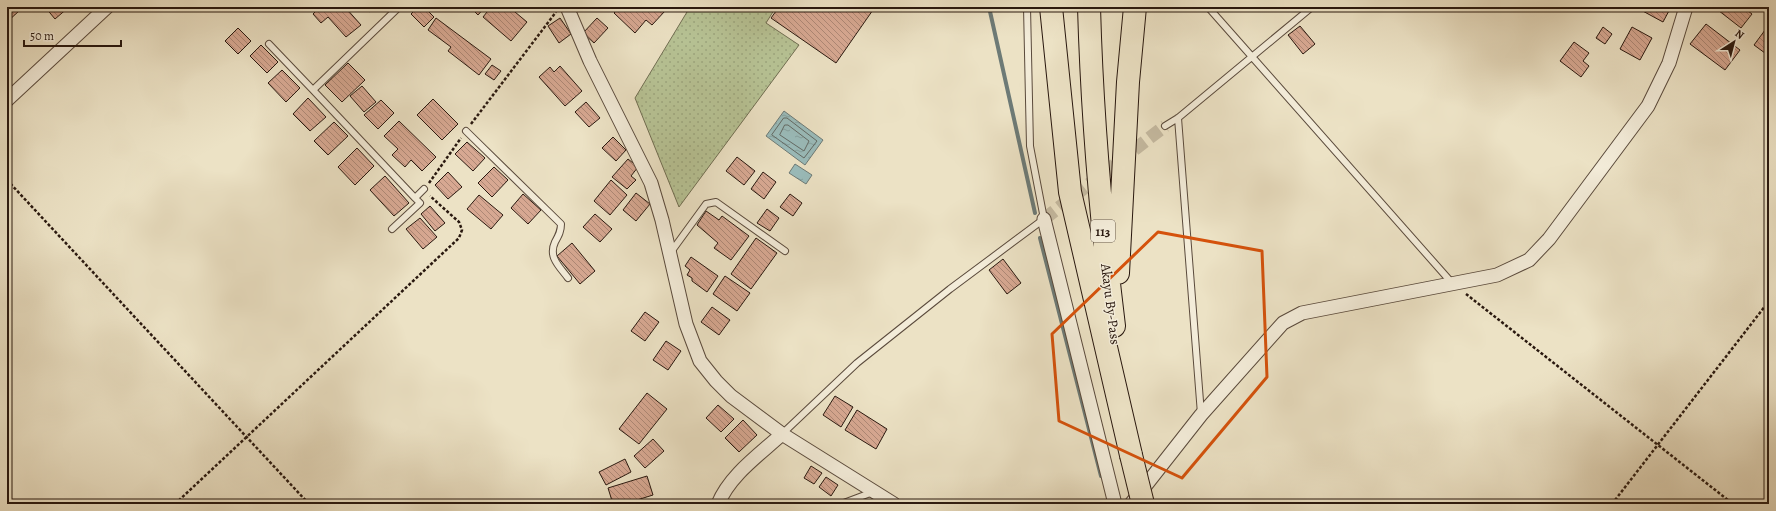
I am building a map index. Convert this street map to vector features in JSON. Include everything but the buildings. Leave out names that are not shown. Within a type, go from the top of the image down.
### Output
[{"type":"highway","points":[[1051,7],[1070,192],[1131,454]]},
{"type":"highway","name":"Akayu By-Pass","points":[[1089,7],[1097,159],[1103,234],[1131,454],[1143,504]]},
{"type":"highway","points":[[1115,335],[1128,82],[1135,7]]},
{"type":"street","points":[[7,100],[107,7]]},
{"type":"street","points":[[567,7],[590,61],[651,183],[670,254],[686,324],[700,361],[716,381],[731,396],[782,434],[894,504]]},
{"type":"street","points":[[1131,504],[1201,415],[1283,323],[1302,313],[1497,275],[1529,260],[1550,239],[1597,178],[1648,106],[1669,63],[1686,7]]},
{"type":"street","points":[[1044,219],[1115,504]]},
{"type":"street","points":[[718,504],[725,489],[737,475],[782,434]]},
{"type":"lane","points":[[313,90],[400,7]]},
{"type":"lane","points":[[782,434],[857,363],[950,289],[1044,219],[1030,146],[1028,7]]},
{"type":"lane","points":[[1208,7],[1452,283]]},
{"type":"lane","points":[[1165,126],[1178,118],[1253,58],[1312,7]]},
{"type":"lane","points":[[268,44],[420,203],[392,229]]},
{"type":"lane","points":[[1178,118],[1201,415]]},
{"type":"lane","points":[[466,131],[561,224],[561,231],[552,248],[552,258],[568,278]]},
{"type":"lane","points":[[415,198],[424,190]]},
{"type":"lane","points":[[670,254],[706,204],[716,202],[785,251]]},
{"type":"lane","points":[[841,504],[874,491]]},
{"type":"path","points":[[175,504],[460,238],[462,230],[460,222],[445,211],[424,190],[466,131],[560,7]]},
{"type":"path","points":[[7,180],[310,504]]},
{"type":"path","points":[[1452,283],[1733,504]]},
{"type":"path","points":[[1612,504],[1769,301]]},
{"type":"highlighted area","points":[[1158,232],[1262,251],[1267,377],[1182,478],[1059,421],[1052,334]]},
{"type":"green space","points":[[690,7],[776,7],[766,23],[799,45],[679,207],[635,98]]},
{"type":"water","points":[[784,111],[823,140],[805,165],[766,136]]},
{"type":"water","points":[[795,164],[812,175],[806,184],[789,173]]},
{"type":"waterway","points":[[989,7],[1035,213]]},
{"type":"waterway","points":[[1040,238],[1101,476]]},
{"type":"tunnel","points":[[1044,219],[1165,126]]}]
